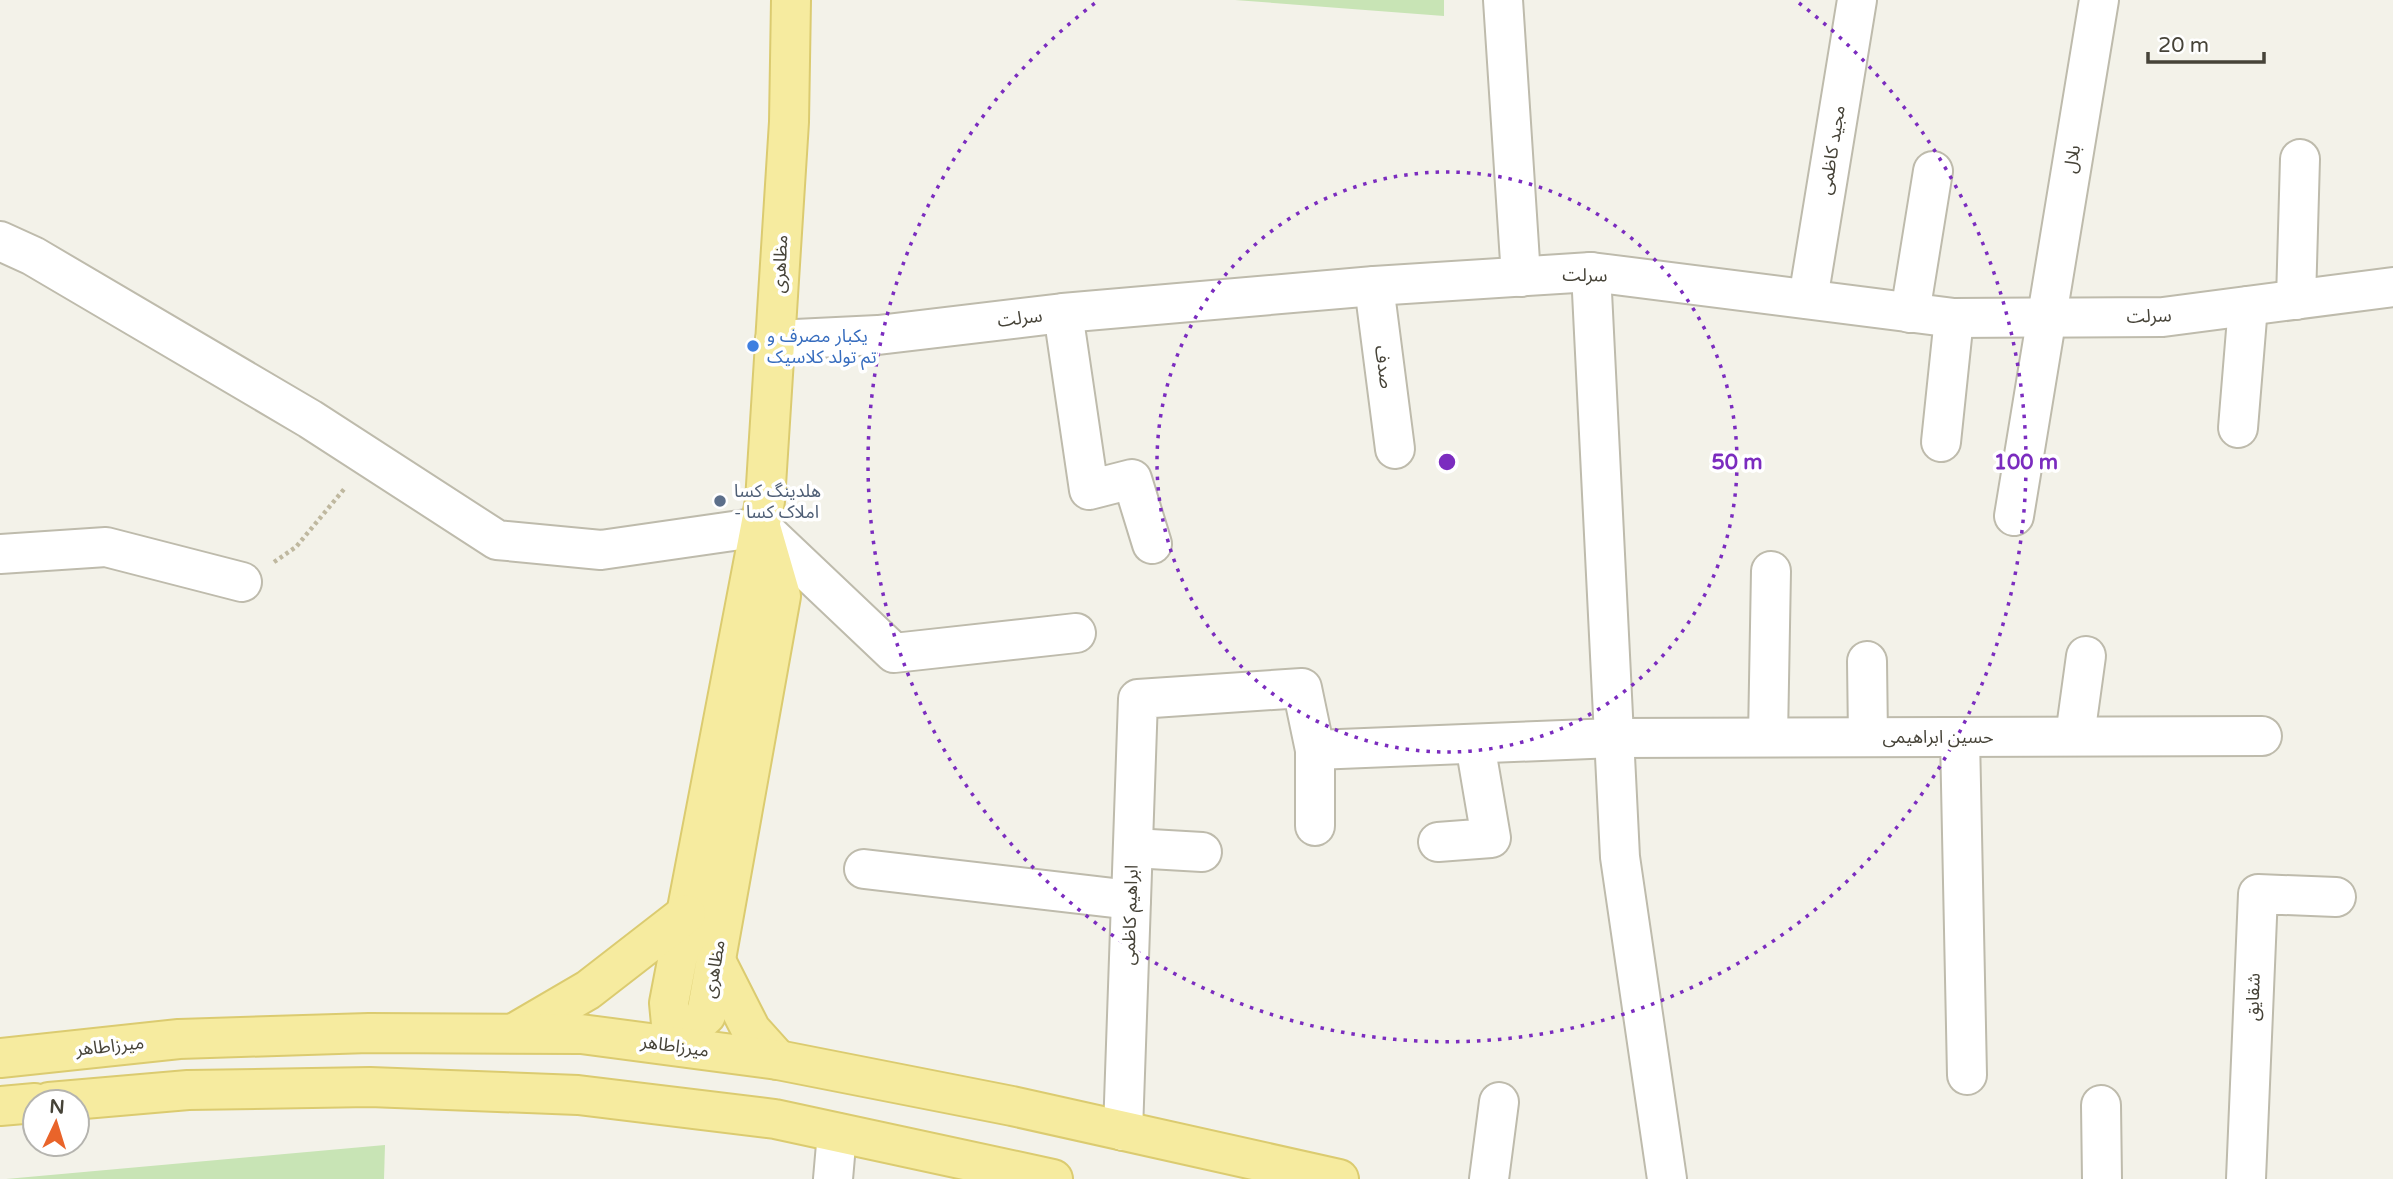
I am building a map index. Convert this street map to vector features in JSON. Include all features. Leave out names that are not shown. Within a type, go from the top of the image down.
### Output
[{"type":"main road","name":"مظاهری","points":[[673,1045],[669,1003],[765,501],[789,122],[791,0]]},
{"type":"main road","name":"مظاهری","points":[[673,1045],[706,1015],[781,596],[761,527]]},
{"type":"main road","points":[[513,1033],[588,990],[686,914]]},
{"type":"main road","points":[[716,961],[751,1030],[778,1060]]},
{"type":"main road","name":"میرزاطاهر","points":[[0,1058],[178,1039],[369,1033],[581,1034],[778,1060],[1123,1131],[1339,1179]]},
{"type":"main road","points":[[666,1105],[673,1045]]},
{"type":"main road","points":[[91,1098],[188,1090],[370,1087],[578,1095],[775,1119],[1053,1179]]},
{"type":"main road","points":[[0,1106],[21,1104]]},
{"type":"street","points":[[1503,0],[1521,276]]},
{"type":"street","name":"مجید کاظمی","points":[[1808,299],[1857,0]]},
{"type":"street","name":"بلال","points":[[2014,516],[2099,0]]},
{"type":"street","points":[[2296,300],[2300,159]]},
{"type":"street","points":[[1910,313],[1933,172]]},
{"type":"street","points":[[0,241],[46,263],[310,418],[497,540],[601,550],[761,527],[894,653],[1076,633]]},
{"type":"street","name":"سرلت","points":[[775,340],[878,335],[1063,313],[1374,286],[1591,272],[1954,318],[2163,317],[2393,287]]},
{"type":"street","points":[[1591,272],[1620,857],[1667,1179]]},
{"type":"street","name":"صدف","points":[[1374,286],[1395,449]]},
{"type":"street","points":[[2238,428],[2249,306]]},
{"type":"street","points":[[1063,313],[1088,490],[1132,479],[1152,544]]},
{"type":"street","points":[[1941,442],[1954,318]]},
{"type":"street","points":[[0,554],[106,547],[242,582]]},
{"type":"street","points":[[1768,737],[1771,571]]},
{"type":"street","points":[[2075,736],[2086,656]]},
{"type":"street","points":[[1867,661],[1868,737]]},
{"type":"street","name":"ابراهیم کاظمی","points":[[1123,1131],[1138,699],[1302,688],[1315,750]]},
{"type":"street","name":"حسین ابراهیمی","points":[[1315,750],[1614,738],[2262,736]]},
{"type":"street","points":[[1960,737],[1967,1075]]},
{"type":"street","points":[[1437,842],[1491,838],[1475,744]]},
{"type":"street","points":[[1315,750],[1315,825]]},
{"type":"street","points":[[1133,848],[1202,852]]},
{"type":"street","points":[[864,869],[1131,900]]},
{"type":"street","name":"شقایق","points":[[2246,1179],[2258,894],[2336,897]]},
{"type":"street","points":[[1489,1179],[1499,1102]]},
{"type":"street","points":[[2101,1105],[2102,1179]]},
{"type":"street","points":[[833,1179],[836,1133]]},
{"type":"path","points":[[242,582],[296,547],[371,458]]},
{"type":"green space","points":[[1235,0],[1444,0],[1444,16]]},
{"type":"green space","points":[[385,1145],[384,1179],[6,1179]]},
{"type":"place","name":"یکبار مصرف و تم تولد کلاسیک","points":[[753,346]]},
{"type":"place","name":"هلدینگ کسا - املاک کسا","points":[[720,501]]}]
